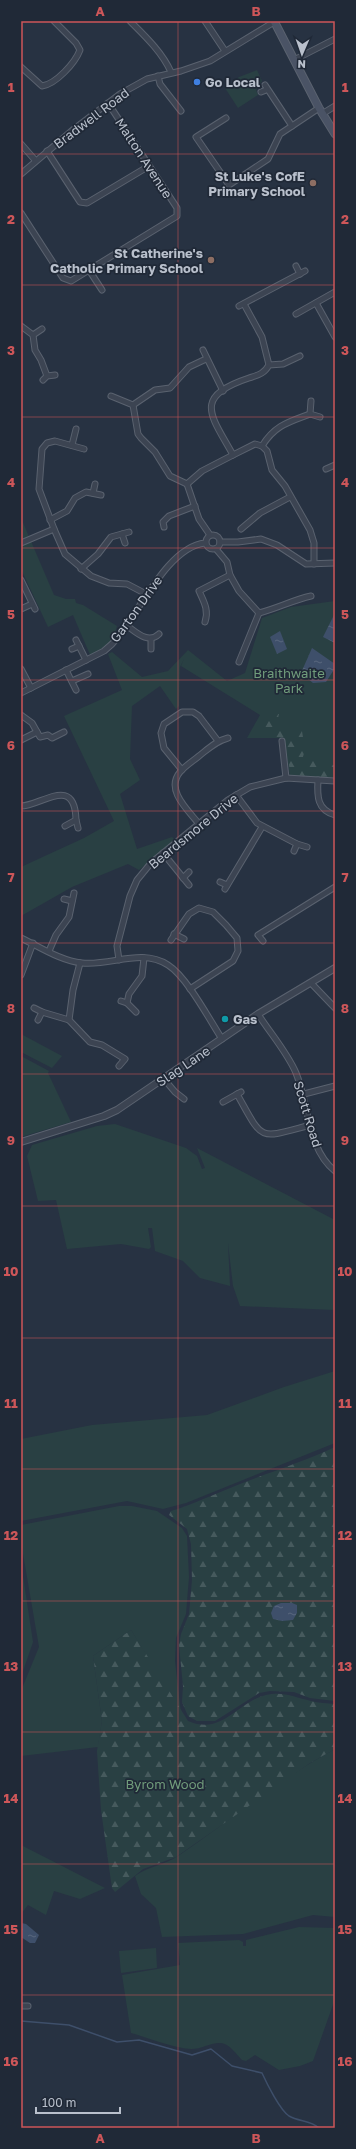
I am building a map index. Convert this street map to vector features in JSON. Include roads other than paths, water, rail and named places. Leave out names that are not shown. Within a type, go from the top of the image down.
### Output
[{"type":"main road","points":[[274,21],[320,111],[335,134]]},
{"type":"street","points":[[21,67],[42,86],[50,85],[77,57],[80,50],[76,43],[54,21]]},
{"type":"street","points":[[130,21],[149,41],[167,64],[170,72]]},
{"type":"street","points":[[205,21],[225,51]]},
{"type":"street","name":"Bradwell Road","points":[[21,174],[47,151],[108,103],[135,85],[170,72],[181,71],[210,61],[274,21]]},
{"type":"street","points":[[294,60],[335,39]]},
{"type":"street","points":[[158,76],[160,84],[181,111]]},
{"type":"street","points":[[261,92],[266,87],[292,126]]},
{"type":"street","name":"Malton Avenue","points":[[89,270],[175,218],[178,213],[177,208],[108,103]]},
{"type":"street","points":[[226,118],[196,137],[229,185],[268,159],[274,150],[277,137],[292,126],[320,111],[335,106]]},
{"type":"street","points":[[21,144],[36,160]]},
{"type":"street","points":[[47,151],[80,202],[87,203],[149,166]]},
{"type":"street","points":[[21,213],[63,278],[68,281],[73,280],[89,270],[102,290]]},
{"type":"street","points":[[269,365],[262,336],[242,305],[303,272],[296,266]]},
{"type":"street","points":[[296,314],[335,292]]},
{"type":"street","points":[[316,303],[335,337]]},
{"type":"street","points":[[21,326],[33,335],[35,350],[41,360],[47,376]]},
{"type":"street","points":[[33,335],[42,329]]},
{"type":"street","points":[[202,350],[223,391]]},
{"type":"street","points":[[233,455],[210,410],[212,400],[223,391],[244,380],[260,375],[269,365],[283,364],[300,356]]},
{"type":"street","points":[[133,405],[148,394],[170,388],[189,367],[206,359]]},
{"type":"street","points":[[43,380],[47,376],[55,374]]},
{"type":"street","points":[[116,397],[133,405]]},
{"type":"street","points":[[310,414],[311,401]]},
{"type":"street","points":[[133,405],[138,434],[151,447],[170,476],[187,484],[199,519],[210,535],[216,536],[220,542]]},
{"type":"street","points":[[262,446],[270,434],[278,427],[310,414],[320,417]]},
{"type":"street","points":[[72,444],[76,429]]},
{"type":"street","points":[[84,449],[72,444],[54,441],[47,444],[42,449],[39,489],[50,520],[65,554],[81,569],[100,580],[127,584],[148,595]]},
{"type":"street","points":[[187,484],[202,471],[233,455],[255,444],[262,446],[267,451],[272,470],[282,480],[313,537],[314,564]]},
{"type":"street","points":[[326,469],[335,466]]},
{"type":"street","points":[[93,493],[95,484]]},
{"type":"street","points":[[50,520],[67,511],[75,498],[86,492],[101,495]]},
{"type":"street","points":[[241,529],[260,513],[290,497]]},
{"type":"street","points":[[162,523],[169,516],[195,506]]},
{"type":"street","points":[[21,543],[54,529]]},
{"type":"street","points":[[81,569],[98,554],[106,540],[129,532]]},
{"type":"street","points":[[122,534],[125,543]]},
{"type":"street","points":[[210,535],[206,538],[205,543],[209,549],[216,549],[227,562],[230,575],[239,591],[259,613]]},
{"type":"street","points":[[220,542],[238,542],[261,538],[277,545],[300,562],[314,564],[335,563]]},
{"type":"street","points":[[216,549],[220,542]]},
{"type":"street","name":"Garton Drive","points":[[21,693],[86,660],[112,644],[164,571],[176,559],[194,546],[205,543]]},
{"type":"street","points":[[205,622],[207,614],[206,606],[199,591],[230,575]]},
{"type":"street","points":[[21,580],[33,606],[21,609]]},
{"type":"street","points":[[259,613],[279,608],[291,600],[312,596]]},
{"type":"street","points":[[239,662],[259,613]]},
{"type":"street","points":[[126,625],[143,637],[151,639],[159,634]]},
{"type":"street","points":[[151,639],[151,649]]},
{"type":"street","points":[[76,640],[86,660]]},
{"type":"street","points":[[72,649],[79,646]]},
{"type":"street","points":[[21,669],[31,688]]},
{"type":"street","points":[[66,670],[76,690]]},
{"type":"street","points":[[72,681],[88,674]]},
{"type":"street","points":[[182,770],[164,748],[161,733],[164,724],[182,712],[193,712],[199,716],[218,741]]},
{"type":"street","points":[[21,715],[32,723],[40,737],[48,734],[52,738],[64,732]]},
{"type":"street","points":[[21,740],[37,732]]},
{"type":"street","points":[[199,824],[177,794],[176,779],[182,770],[218,741],[228,738]]},
{"type":"street","points":[[282,741],[286,752],[286,778]]},
{"type":"street","name":"Beardsmore Drive","points":[[119,960],[118,946],[132,890],[141,874],[163,853],[236,795],[257,784],[286,778],[335,781]]},
{"type":"street","points":[[318,780],[317,795],[319,803],[325,810],[335,815]]},
{"type":"street","points":[[21,806],[52,795],[61,795],[72,803],[78,828]]},
{"type":"street","points":[[236,795],[250,816],[262,827],[297,844],[307,847]]},
{"type":"street","points":[[65,826],[76,820]]},
{"type":"street","points":[[220,882],[226,887],[262,827]]},
{"type":"street","points":[[294,851],[297,844]]},
{"type":"street","points":[[163,853],[189,885]]},
{"type":"street","points":[[183,878],[189,872]]},
{"type":"street","points":[[263,941],[258,935],[335,887]]},
{"type":"street","points":[[49,951],[56,935],[69,917],[74,893]]},
{"type":"street","points":[[64,899],[72,901]]},
{"type":"street","points":[[171,940],[192,911],[204,908],[213,912],[234,935],[238,942],[238,951],[233,960],[190,989]]},
{"type":"street","points":[[174,934],[184,939]]},
{"type":"street","points":[[21,938],[80,963],[104,963],[144,958],[168,966],[190,989],[222,1039]]},
{"type":"street","points":[[21,975],[33,944]]},
{"type":"street","points":[[127,1003],[130,994],[142,976],[144,958]]},
{"type":"street","points":[[69,1020],[73,990],[80,963]]},
{"type":"street","name":"Slag Lane","points":[[21,1142],[110,1114],[164,1079],[258,1014],[335,968]]},
{"type":"street","points":[[311,983],[335,1008]]},
{"type":"street","points":[[121,1000],[127,1003],[136,1012]]},
{"type":"street","points":[[34,1008],[69,1020],[90,1042],[102,1045],[127,1059],[120,1066]]},
{"type":"street","points":[[38,1020],[42,1012]]},
{"type":"street","name":"Scott Road","points":[[258,1014],[293,1067],[304,1094],[311,1125],[321,1155],[335,1171]]},
{"type":"street","points":[[164,1079],[175,1092],[184,1099]]},
{"type":"street","points":[[304,1094],[335,1086]]},
{"type":"street","points":[[223,1102],[239,1093],[256,1129],[263,1134],[274,1135],[311,1125]]},
{"type":"street","points":[[21,2006],[28,2006]]},
{"type":"water","points":[[335,615],[335,643],[323,637]]},
{"type":"water","points":[[280,631],[287,649],[277,654],[270,637]]},
{"type":"water","points":[[312,648],[335,664],[335,668],[326,682],[313,683],[301,673]]},
{"type":"water","points":[[281,1603],[292,1603],[297,1605],[297,1613],[293,1620],[282,1621],[273,1619],[271,1613],[274,1606]]},
{"type":"water","points":[[21,1923],[26,1924],[39,1935],[35,1943],[30,1943],[21,1937]]},
{"type":"waterway","points":[[21,2021],[69,2025],[117,2042],[139,2040],[192,2055],[211,2049],[232,2066],[262,2073],[285,2113],[293,2118],[316,2125],[319,2128]]},
{"type":"place","name":"Go Local","points":[[197,82]]},
{"type":"place","name":"St Luke's CofE Primary School","points":[[313,183]]},
{"type":"place","name":"St Catherine's Catholic Primary School","points":[[211,260]]},
{"type":"place","name":"Gas","points":[[225,1019]]},
{"type":"park label","name":"Braithwaite Park","points":[[289,680]]},
{"type":"park label","name":"Byrom Wood","points":[[165,1784]]}]
